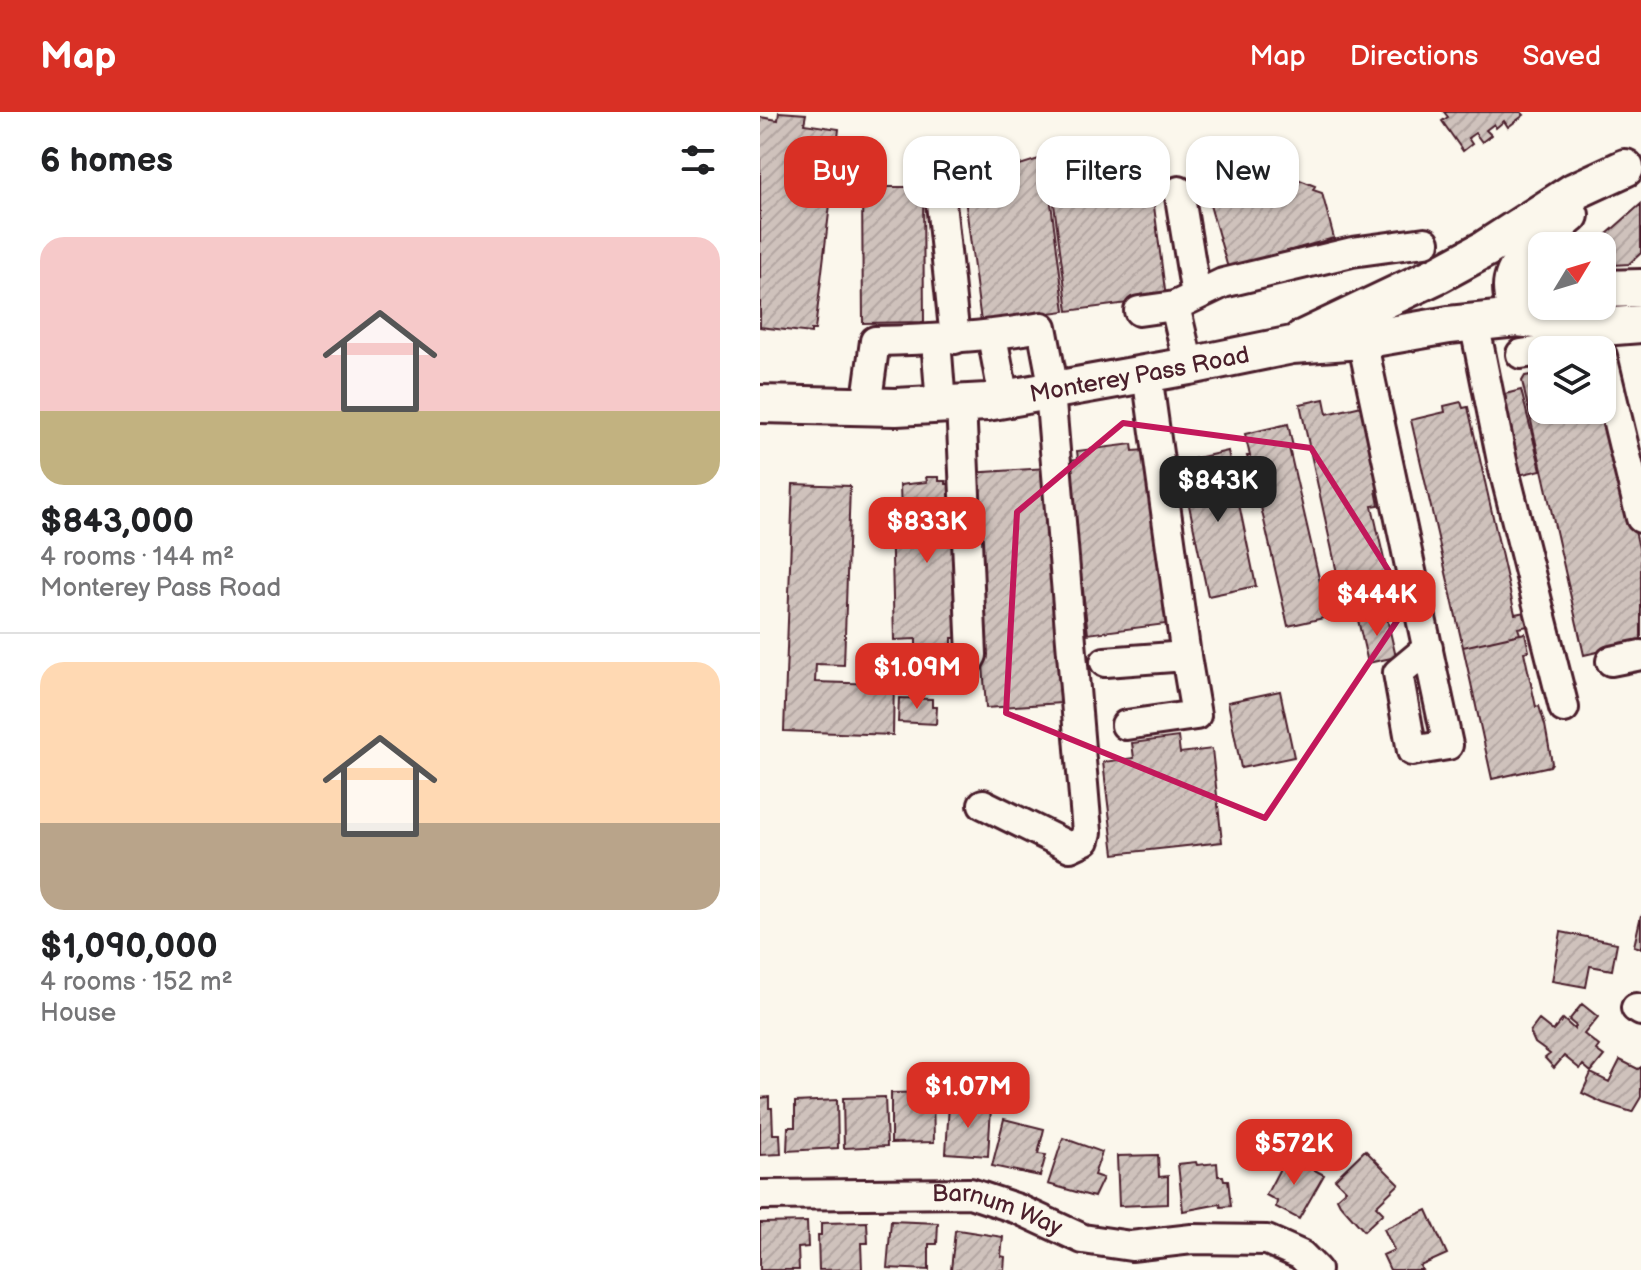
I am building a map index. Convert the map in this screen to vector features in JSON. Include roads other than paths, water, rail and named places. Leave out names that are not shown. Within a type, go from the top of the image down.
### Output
[{"type":"main road","points":[[1578,232],[1598,211],[1633,161]]},
{"type":"main road","points":[[1550,232],[1633,161]]},
{"type":"main road","points":[[1292,345],[1336,321],[1439,274],[1485,249],[1575,191],[1633,161]]},
{"type":"main road","points":[[1528,256],[1518,268],[1512,284],[1528,309]]},
{"type":"main road","points":[[1616,289],[1641,288]]},
{"type":"main road","name":"Monterey Pass Road","points":[[760,404],[866,407],[1004,399],[1292,345],[1362,340],[1528,312]]},
{"type":"main road","name":"Monterey Pass Road","points":[[1547,320],[1582,336]]},
{"type":"main road","name":"Monterey Pass Road","points":[[1616,336],[1641,324]]},
{"type":"street","points":[[1179,191],[1189,366]]},
{"type":"street","points":[[925,669],[961,669],[972,655],[945,340],[941,208]]},
{"type":"street","points":[[1139,311],[1185,300],[1223,283],[1352,252],[1425,242]]},
{"type":"street","points":[[1474,322],[1503,466],[1564,708]]},
{"type":"street","points":[[866,407],[875,341],[945,340],[1042,327],[1052,390],[1087,832],[1085,840],[1070,847],[983,804]]},
{"type":"street","points":[[992,336],[1004,399]]},
{"type":"street","points":[[1362,340],[1428,648]]},
{"type":"street","points":[[1126,725],[1196,715],[1147,374]]},
{"type":"street","points":[[1616,414],[1641,518]]},
{"type":"street","points":[[1611,661],[1641,655]]},
{"type":"street","points":[[1105,662],[1186,656]]},
{"type":"street","name":"Barnum Way","points":[[760,1195],[970,1193],[1018,1209],[1083,1239],[1131,1246],[1192,1239],[1267,1240],[1301,1255],[1316,1270]]}]
